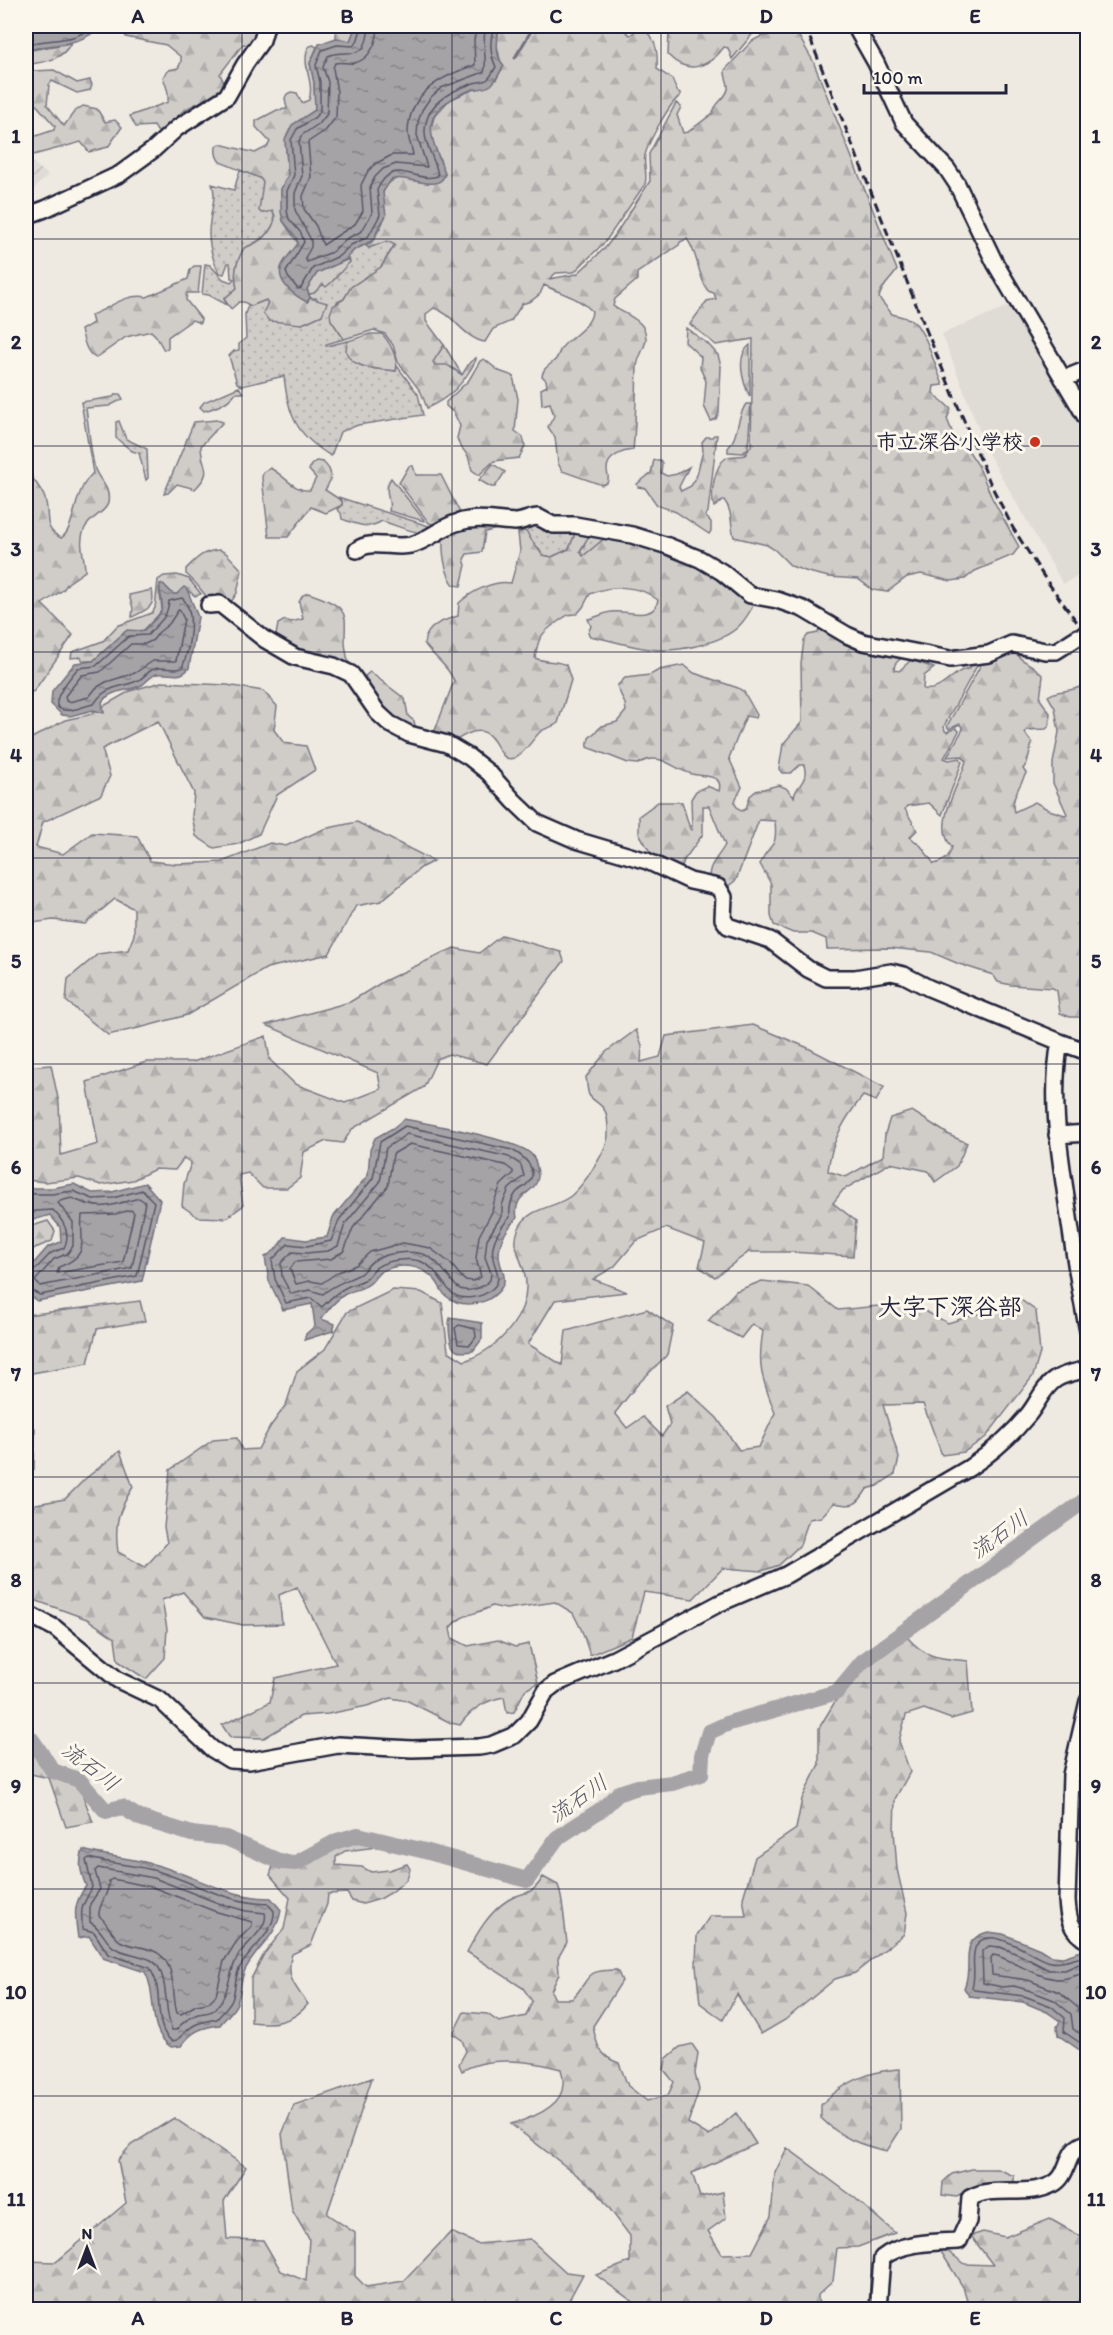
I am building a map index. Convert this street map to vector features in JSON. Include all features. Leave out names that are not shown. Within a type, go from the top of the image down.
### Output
[{"type":"street","points":[[26,216],[120,174],[153,150],[177,128],[227,96],[262,40],[266,26]]},
{"type":"street","points":[[855,26],[876,63],[904,123],[947,169],[957,184],[995,263],[1088,421]]},
{"type":"street","points":[[1063,380],[1088,369]]},
{"type":"street","points":[[357,550],[362,546],[372,545],[410,545],[455,523],[472,519],[517,522],[538,517],[553,525],[575,525],[632,535],[668,546],[707,563],[750,595],[777,600],[803,609],[863,642],[950,659],[989,654],[1012,644],[1056,651],[1078,636],[1088,636]]},
{"type":"street","points":[[209,605],[220,604],[264,639],[295,657],[334,666],[351,674],[378,713],[390,724],[409,735],[447,744],[469,757],[489,773],[537,823],[576,840],[646,861],[690,881],[718,887],[723,897],[723,919],[728,926],[770,940],[808,969],[826,978],[855,978],[891,972],[904,975],[928,988],[1060,1042],[1082,1050],[1088,1049]]},
{"type":"street","points":[[1060,1042],[1056,1064],[1057,1135],[1079,1292],[1088,1331]]},
{"type":"street","points":[[1057,1135],[1088,1133]]},
{"type":"street","points":[[26,1613],[55,1628],[123,1683],[160,1700],[212,1749],[230,1760],[249,1761],[338,1745],[426,1749],[491,1745],[515,1735],[529,1721],[546,1691],[555,1684],[614,1659],[720,1603],[786,1575],[969,1468],[989,1454],[1019,1425],[1048,1385],[1066,1374],[1088,1369]]},
{"type":"street","points":[[1088,1701],[1071,1775],[1067,1900],[1073,1930],[1088,1941]]},
{"type":"street","points":[[878,2309],[882,2258],[889,2252],[933,2242],[959,2241],[968,2221],[970,2198],[979,2193],[1039,2189],[1053,2185],[1058,2181],[1074,2149],[1080,2144],[1088,2143]]},
{"type":"shaded area","points":[[26,157],[48,175],[26,197]]},
{"type":"shaded area","name":"市立深谷小学校","points":[[1013,304],[1087,431],[1087,571],[1063,584],[988,453],[942,334]]},
{"type":"green space","points":[[198,26],[264,26],[249,45],[243,44],[220,74],[225,85],[217,94],[184,111],[168,124],[169,128],[164,134],[157,131],[154,126],[136,127],[130,116],[168,102],[168,92],[163,77],[169,70],[178,68],[181,57],[166,45],[126,37],[125,32],[138,28],[187,30]]},
{"type":"green space","points":[[340,26],[356,26],[350,41],[336,38],[336,32]]},
{"type":"green space","points":[[505,26],[619,26],[630,35],[638,29],[644,31],[649,34],[655,44],[657,69],[672,79],[680,93],[660,123],[647,149],[645,184],[605,242],[574,272],[556,273],[549,279],[577,274],[606,247],[615,235],[650,181],[649,154],[676,103],[681,107],[677,115],[683,133],[688,132],[713,113],[728,89],[725,70],[752,41],[780,32],[798,35],[813,61],[897,270],[879,298],[892,314],[910,319],[917,325],[926,340],[943,385],[934,386],[933,393],[951,409],[947,419],[953,434],[978,465],[992,498],[1019,547],[1013,555],[975,571],[965,579],[951,581],[921,574],[907,577],[887,592],[873,590],[858,579],[829,577],[791,566],[767,545],[734,537],[727,504],[724,500],[714,507],[713,488],[718,467],[722,462],[728,457],[745,455],[751,446],[753,339],[716,345],[690,324],[707,301],[716,299],[714,293],[708,291],[704,285],[694,252],[687,239],[637,273],[637,280],[615,299],[613,306],[640,324],[646,338],[637,367],[633,450],[620,453],[612,458],[607,469],[608,481],[602,485],[562,471],[558,463],[555,437],[548,427],[554,416],[550,403],[542,405],[541,389],[547,386],[542,376],[544,370],[591,317],[592,311],[576,299],[544,285],[540,294],[522,304],[511,321],[493,329],[485,342],[471,336],[447,315],[434,308],[426,314],[426,321],[444,345],[433,362],[435,365],[447,365],[462,375],[470,362],[476,358],[476,360],[467,376],[456,388],[427,408],[421,392],[398,362],[393,345],[385,334],[374,330],[344,339],[331,320],[330,314],[333,306],[344,299],[351,287],[381,267],[395,245],[387,241],[369,248],[365,245],[372,242],[383,222],[383,194],[386,187],[391,181],[408,176],[445,174],[430,134],[434,117],[449,100],[496,80],[502,69],[496,41],[500,28]]},
{"type":"green space","points":[[680,26],[759,26],[732,59],[728,48],[724,47],[712,60],[690,67],[675,61],[668,55],[669,32],[671,29],[680,30]]},
{"type":"green space","points":[[71,43],[57,57],[26,65],[26,51]]},
{"type":"green space","points":[[313,45],[317,47],[310,63],[314,82],[315,110],[304,118],[286,149],[288,175],[281,189],[283,221],[298,243],[286,259],[307,302],[310,298],[327,303],[322,315],[302,324],[269,321],[263,313],[268,303],[266,300],[251,306],[239,302],[231,309],[224,299],[237,288],[236,267],[244,248],[265,237],[272,227],[275,216],[273,211],[262,213],[259,211],[263,182],[260,178],[220,162],[216,155],[216,147],[220,144],[255,153],[267,147],[270,142],[256,127],[256,121],[277,110],[287,109],[285,98],[291,92],[297,93],[302,103],[309,100],[310,87],[306,55],[308,47]]},
{"type":"green space","points":[[26,68],[34,71],[54,70],[77,83],[90,80],[92,85],[90,90],[77,93],[52,81],[49,85],[47,105],[64,126],[74,112],[83,106],[97,109],[105,122],[115,120],[122,127],[108,147],[89,152],[81,142],[26,157],[26,137],[54,130],[55,126],[33,101],[26,100]]},
{"type":"green space","points":[[240,170],[260,178],[263,182],[260,205],[263,213],[273,210],[275,222],[262,238],[244,248],[236,267],[237,288],[224,299],[227,305],[209,295],[202,294],[205,264],[210,265],[223,279],[231,282],[234,279],[231,278],[230,263],[224,274],[219,273],[214,261],[209,235],[214,194],[212,184],[234,190]]},
{"type":"green space","points":[[387,241],[395,244],[381,267],[351,287],[344,299],[337,302],[331,320],[344,339],[326,344],[326,346],[348,341],[348,351],[356,363],[370,368],[396,371],[397,366],[418,394],[423,415],[358,425],[340,432],[331,456],[309,440],[296,423],[288,402],[284,376],[242,386],[237,383],[229,356],[239,350],[239,344],[246,338],[245,314],[248,305],[266,300],[268,303],[264,313],[302,324],[322,315],[316,298],[310,298],[309,294],[336,278],[340,270],[350,262],[349,259],[345,260],[354,250],[365,245],[369,248]]},
{"type":"green space","points":[[349,259],[350,262],[330,284],[326,287],[323,284],[314,293],[309,294],[307,289],[317,273]]},
{"type":"green space","points":[[194,266],[201,266],[198,293],[187,293],[186,300],[201,319],[200,323],[192,320],[168,337],[168,348],[164,350],[151,331],[126,337],[96,358],[90,353],[81,330],[93,323],[91,315],[124,299],[147,297],[188,279],[190,270]]},
{"type":"green space","points":[[686,328],[708,344],[718,355],[721,366],[719,412],[716,419],[711,421],[704,406],[706,381],[700,368],[701,357],[685,342]]},
{"type":"green space","points":[[370,334],[382,334],[388,342],[395,357],[396,371],[360,365],[348,357],[346,350],[348,341]]},
{"type":"green space","points":[[444,345],[462,375],[451,367],[435,366],[432,362]]},
{"type":"green space","points":[[750,345],[750,397],[743,377],[742,363],[745,350]]},
{"type":"green space","points":[[484,359],[499,371],[513,376],[518,399],[515,431],[523,437],[525,446],[519,458],[494,461],[479,475],[472,470],[468,456],[459,444],[457,438],[460,426],[454,413],[446,406],[446,402],[469,380],[480,361]]},
{"type":"green space","points":[[239,387],[243,393],[235,393],[221,405],[204,411],[200,407],[204,402]]},
{"type":"green space","points":[[120,394],[123,399],[109,406],[86,408],[93,462],[108,493],[108,503],[104,510],[86,526],[82,535],[85,571],[42,604],[73,635],[34,691],[26,695],[26,467],[44,496],[49,525],[61,538],[69,527],[81,490],[93,473],[81,402]]},
{"type":"green space","points":[[746,404],[751,404],[748,448],[743,453],[728,452],[728,448],[732,443]]},
{"type":"green space","points":[[217,420],[223,422],[201,446],[206,472],[201,482],[195,489],[177,484],[164,494],[194,422]]},
{"type":"green space","points":[[119,421],[126,439],[147,449],[148,478],[146,480],[139,453],[132,451],[116,438],[116,422]]},
{"type":"green space","points":[[26,430],[31,447],[26,467]]},
{"type":"green space","points":[[717,435],[708,512],[705,516],[711,522],[709,534],[676,512],[657,505],[645,488],[638,487],[637,484],[651,473],[654,460],[660,460],[661,473],[667,476],[677,474],[689,467],[679,487],[681,491],[691,486],[696,478],[703,451],[702,442],[706,437]]},
{"type":"green space","points":[[316,461],[323,462],[329,469],[330,479],[325,490],[342,501],[342,505],[326,513],[311,507],[288,537],[269,537],[263,472],[270,468],[294,486],[310,490],[316,478],[309,470]]},
{"type":"green space","points":[[493,464],[505,472],[495,487],[491,487],[479,480]]},
{"type":"green space","points":[[409,466],[413,466],[416,475],[441,475],[461,515],[441,526],[429,523],[399,483]]},
{"type":"green space","points":[[391,478],[424,521],[389,511],[387,487]]},
{"type":"green space","points":[[338,497],[438,529],[425,533],[382,521],[367,526],[352,523],[342,519],[337,509],[342,505],[342,501]]},
{"type":"green space","points":[[465,522],[502,528],[485,532],[482,552],[467,554],[464,559],[466,565],[461,586],[454,585],[445,566],[443,531]]},
{"type":"green space","points":[[545,523],[543,530],[549,533],[551,527],[613,535],[583,556],[580,552],[585,545],[575,534],[569,549],[552,557],[542,555],[523,531],[518,533],[517,528]]},
{"type":"green space","points":[[580,531],[590,534],[580,551],[583,556],[605,538],[613,535],[699,560],[755,602],[739,626],[721,638],[697,646],[660,650],[628,645],[590,636],[588,633],[591,626],[588,619],[611,612],[645,613],[655,607],[658,600],[642,591],[624,588],[607,589],[590,594],[577,614],[566,616],[551,627],[543,634],[537,646],[535,658],[566,665],[571,680],[558,723],[541,731],[514,758],[507,758],[502,754],[494,740],[481,731],[470,733],[455,741],[432,738],[454,681],[448,670],[424,643],[428,632],[436,625],[458,616],[459,603],[470,594],[498,583],[511,583],[520,551],[518,533],[527,532],[542,555],[552,557],[569,549],[575,534]]},
{"type":"green space","points":[[220,550],[226,553],[242,570],[237,593],[225,611],[213,604],[186,574],[186,569],[200,556]]},
{"type":"green space","points":[[177,575],[189,579],[201,594],[195,596],[184,588],[177,594],[173,594],[164,585],[159,588],[162,609],[145,630],[125,632],[93,661],[83,661],[81,657],[71,658],[72,652],[103,641],[117,626],[152,613],[155,608],[158,580],[164,576]]},
{"type":"green space","points":[[152,590],[153,600],[149,607],[132,617],[133,608],[129,595]]},
{"type":"green space","points":[[308,593],[337,606],[343,613],[346,651],[350,667],[308,656],[276,635],[278,624],[285,620],[291,622],[303,619],[299,602],[303,595]]},
{"type":"green space","points":[[820,625],[902,657],[895,664],[894,670],[899,671],[911,660],[934,668],[924,676],[923,689],[936,688],[970,668],[970,658],[980,660],[944,726],[947,732],[956,728],[959,731],[944,758],[949,760],[960,758],[962,762],[942,815],[929,803],[907,806],[905,809],[917,830],[910,837],[921,846],[934,864],[946,858],[952,847],[945,828],[946,817],[966,761],[962,756],[947,757],[963,729],[960,724],[949,729],[947,726],[983,661],[1011,646],[1021,659],[1043,676],[1040,699],[1050,713],[1049,726],[1046,729],[1027,730],[1025,733],[1032,743],[1027,763],[1023,769],[1026,773],[1015,797],[1014,812],[1035,802],[1049,810],[1067,814],[1053,783],[1053,763],[1059,732],[1055,708],[1048,696],[1084,685],[1087,687],[1087,1017],[1070,1017],[1060,1013],[1057,991],[1053,988],[998,982],[993,975],[931,952],[890,948],[827,949],[826,939],[812,933],[793,933],[774,925],[771,916],[771,884],[760,864],[774,842],[775,821],[759,820],[736,880],[726,888],[710,884],[711,867],[725,845],[709,806],[703,806],[703,834],[684,860],[680,873],[646,857],[650,852],[639,833],[639,816],[658,802],[682,802],[692,830],[691,799],[696,791],[707,786],[719,791],[720,785],[711,777],[685,772],[659,760],[646,760],[638,764],[628,763],[587,747],[589,738],[602,726],[617,722],[626,711],[617,686],[625,678],[650,675],[659,670],[684,665],[694,673],[738,688],[744,692],[757,715],[756,718],[746,716],[729,758],[742,787],[735,800],[736,805],[742,811],[746,809],[750,796],[756,791],[779,785],[786,788],[794,797],[804,780],[804,765],[800,765],[791,773],[782,773],[779,769],[783,744],[802,722],[801,663],[804,640],[808,635],[818,633]]},
{"type":"green space","points":[[370,672],[405,699],[408,716],[414,721],[417,735],[385,714],[365,676]]},
{"type":"green space","points":[[161,682],[227,685],[263,691],[277,706],[274,730],[284,743],[306,746],[315,770],[277,795],[259,834],[238,844],[214,848],[196,836],[192,816],[194,793],[158,721],[102,749],[110,776],[101,795],[43,822],[36,847],[63,854],[92,833],[137,836],[150,861],[176,864],[222,862],[270,843],[286,846],[324,829],[357,822],[434,861],[422,867],[381,901],[356,906],[329,954],[267,968],[187,1015],[108,1035],[66,1001],[68,979],[98,954],[128,950],[134,935],[134,909],[115,899],[85,924],[53,920],[26,924],[26,752],[30,739],[65,720],[88,715],[130,691]]},
{"type":"green space","points":[[502,935],[561,952],[564,961],[487,1064],[449,1054],[437,1059],[424,1087],[352,1129],[343,1143],[326,1141],[304,1152],[300,1178],[287,1188],[263,1188],[248,1173],[239,1175],[243,1206],[226,1218],[198,1217],[182,1206],[184,1184],[191,1163],[184,1158],[175,1170],[155,1169],[133,1180],[101,1185],[79,1178],[45,1182],[26,1180],[26,1067],[51,1065],[59,1103],[61,1155],[98,1144],[87,1082],[146,1062],[193,1062],[266,1036],[270,1060],[295,1084],[345,1103],[381,1089],[378,1073],[266,1025],[350,1002],[384,981],[454,948],[479,953]]},
{"type":"green space","points":[[753,1025],[806,1047],[884,1087],[876,1101],[863,1096],[850,1113],[835,1141],[828,1171],[846,1177],[883,1156],[885,1134],[890,1118],[912,1111],[951,1136],[967,1143],[957,1166],[935,1182],[928,1171],[890,1163],[843,1190],[833,1203],[856,1221],[853,1256],[749,1252],[715,1277],[699,1267],[705,1243],[666,1228],[636,1241],[614,1267],[593,1279],[627,1292],[555,1300],[528,1344],[562,1365],[566,1331],[647,1309],[673,1326],[667,1355],[637,1385],[615,1413],[627,1428],[643,1417],[662,1436],[670,1424],[665,1406],[688,1391],[717,1418],[739,1450],[759,1447],[775,1413],[762,1373],[763,1331],[752,1324],[741,1338],[708,1321],[736,1291],[762,1281],[808,1286],[838,1310],[909,1303],[948,1323],[1021,1300],[1036,1311],[1040,1353],[1033,1376],[986,1437],[964,1452],[942,1455],[923,1404],[883,1405],[899,1458],[895,1474],[877,1486],[867,1489],[854,1504],[834,1503],[821,1517],[809,1519],[800,1545],[779,1565],[762,1571],[723,1568],[693,1599],[644,1592],[632,1637],[590,1655],[573,1613],[555,1602],[506,1609],[492,1606],[459,1619],[450,1628],[452,1638],[468,1646],[498,1640],[515,1647],[529,1644],[538,1683],[525,1690],[514,1712],[507,1713],[504,1697],[497,1698],[474,1710],[460,1725],[451,1723],[408,1701],[391,1698],[367,1706],[328,1714],[301,1716],[264,1738],[230,1737],[222,1725],[270,1702],[275,1678],[336,1664],[297,1587],[279,1595],[282,1624],[243,1625],[205,1617],[183,1592],[162,1600],[167,1629],[165,1658],[146,1679],[118,1661],[115,1638],[87,1619],[26,1597],[26,1515],[36,1504],[65,1499],[85,1479],[120,1451],[133,1487],[118,1518],[118,1552],[145,1567],[167,1543],[164,1527],[170,1470],[213,1440],[237,1438],[242,1450],[258,1449],[286,1405],[297,1371],[325,1349],[347,1312],[393,1290],[421,1292],[442,1303],[448,1351],[464,1361],[490,1348],[511,1327],[524,1301],[526,1286],[524,1271],[516,1245],[519,1228],[529,1216],[566,1200],[572,1195],[589,1175],[604,1148],[608,1133],[607,1116],[602,1106],[589,1095],[586,1077],[606,1052],[636,1030],[642,1045],[641,1062],[660,1057],[666,1036]]},
{"type":"green space","points":[[48,1221],[55,1231],[52,1241],[26,1252],[26,1228]]},
{"type":"green space","points":[[140,1301],[145,1321],[97,1329],[88,1363],[26,1374],[26,1315]]},
{"type":"green space","points":[[26,1426],[35,1428],[34,1469],[26,1483]]},
{"type":"green space","points":[[908,1638],[928,1654],[968,1661],[972,1713],[951,1719],[924,1709],[906,1715],[899,1741],[910,1772],[895,1799],[894,1830],[897,1869],[907,1913],[904,1934],[855,1973],[835,1979],[785,2020],[761,2034],[737,1994],[723,2020],[700,2003],[696,1966],[697,1935],[710,1916],[746,1916],[743,1898],[755,1857],[796,1829],[802,1799],[819,1764],[819,1728],[839,1695],[865,1663],[895,1642]]},
{"type":"green space","points":[[26,1733],[35,1738],[50,1764],[75,1775],[93,1822],[66,1827],[49,1778],[26,1773]]},
{"type":"green space","points":[[358,1835],[368,1838],[377,1847],[345,1851],[336,1857],[336,1865],[362,1867],[371,1872],[389,1870],[407,1864],[410,1869],[407,1879],[380,1899],[363,1904],[352,1901],[347,1893],[328,1894],[327,1904],[311,1945],[292,1954],[290,1962],[292,1981],[308,2004],[289,2019],[275,2023],[251,2022],[251,1979],[264,1954],[284,1929],[290,1898],[270,1875],[273,1866],[288,1863],[314,1849]]},
{"type":"green space","points":[[543,1877],[558,1885],[567,1942],[558,1958],[559,1974],[551,1991],[555,1999],[572,1999],[593,1973],[617,1970],[622,1981],[593,2026],[600,2049],[607,2057],[619,2063],[628,2086],[647,2101],[668,2095],[674,2082],[664,2070],[666,2059],[680,2047],[692,2044],[698,2053],[695,2074],[699,2090],[688,2123],[709,2136],[736,2113],[756,2144],[692,2173],[700,2197],[723,2192],[726,2218],[708,2231],[722,2254],[752,2253],[771,2216],[775,2173],[787,2148],[855,2198],[895,2233],[858,2247],[837,2248],[833,2281],[818,2295],[819,2309],[619,2309],[633,2302],[596,2275],[630,2262],[630,2236],[595,2189],[511,2124],[544,2111],[557,2100],[562,2092],[561,2069],[524,2062],[497,2061],[462,2071],[459,2064],[466,2051],[462,2040],[453,2034],[464,2012],[487,2014],[499,2022],[526,2016],[532,2001],[523,1988],[467,1952],[479,1930],[501,1905],[531,1891]]},
{"type":"green space","points":[[900,2069],[901,2129],[887,2151],[851,2140],[821,2118],[821,2105],[847,2084],[867,2075]]},
{"type":"green space","points":[[372,2078],[327,2214],[355,2233],[355,2276],[366,2287],[404,2281],[451,2232],[477,2244],[530,2239],[566,2272],[583,2274],[564,2309],[26,2309],[26,2261],[56,2262],[126,2203],[118,2160],[131,2145],[174,2118],[246,2167],[224,2201],[227,2239],[263,2240],[281,2271],[306,2281],[309,2239],[292,2210],[282,2134],[294,2105]]},
{"type":"green space","points":[[972,2169],[998,2169],[1014,2176],[1014,2185],[968,2191],[957,2197],[942,2195],[943,2182],[952,2174]]},
{"type":"green space","points":[[1050,2219],[1087,2240],[1087,2309],[970,2309],[963,2287],[935,2242],[965,2264],[993,2265],[971,2236],[983,2232],[1005,2237]]},
{"type":"water","points":[[35,26],[100,26],[84,38],[26,51],[26,31]]},
{"type":"water","points":[[356,26],[498,26],[498,51],[504,66],[491,85],[468,91],[452,99],[434,116],[431,125],[432,135],[445,174],[442,180],[429,183],[405,179],[391,180],[383,192],[386,216],[377,230],[375,239],[354,250],[345,260],[317,273],[307,289],[310,298],[307,302],[290,291],[282,280],[281,274],[284,262],[298,243],[283,221],[281,212],[281,189],[288,175],[285,139],[292,125],[315,110],[314,83],[310,63],[319,44],[336,38],[350,41]]},
{"type":"water","points":[[160,584],[173,594],[177,594],[184,587],[187,589],[198,617],[189,668],[178,675],[155,675],[142,685],[110,695],[102,702],[104,713],[93,710],[70,716],[62,715],[51,704],[52,691],[75,663],[93,661],[127,630],[143,631],[153,622],[162,608]]},
{"type":"water","points":[[404,1119],[492,1138],[509,1143],[532,1155],[538,1171],[536,1183],[518,1203],[517,1218],[500,1244],[499,1255],[504,1283],[497,1293],[486,1301],[465,1304],[446,1296],[436,1281],[425,1271],[404,1266],[389,1268],[380,1272],[367,1286],[347,1293],[333,1304],[321,1319],[335,1324],[333,1331],[304,1340],[306,1334],[315,1326],[312,1304],[283,1310],[269,1281],[265,1257],[275,1250],[285,1237],[306,1240],[327,1237],[333,1217],[368,1175],[370,1150],[375,1138]]},
{"type":"water","points":[[145,1183],[160,1200],[142,1281],[37,1301],[26,1293],[26,1272],[48,1247],[61,1242],[60,1227],[50,1215],[26,1222],[26,1188],[52,1188],[74,1184],[92,1193],[112,1192]]},
{"type":"water","points":[[450,1318],[482,1323],[482,1339],[473,1351],[461,1352],[454,1349],[450,1336]]},
{"type":"water","points":[[83,1850],[151,1863],[242,1895],[271,1898],[281,1910],[271,1935],[245,1970],[236,2006],[220,2025],[198,2031],[181,2046],[171,2047],[158,2031],[149,1981],[145,1972],[103,1958],[89,1936],[78,1938],[76,1911],[78,1899],[86,1886],[81,1868]]},
{"type":"water","points":[[988,1932],[1003,1934],[1051,1956],[1063,1957],[1084,1950],[1087,1952],[1087,2055],[1058,2035],[1057,2027],[1060,2021],[1047,2012],[1023,2002],[969,1996],[964,1988],[968,1971],[969,1947],[978,1936]]},
{"type":"waterway","points":[[515,58],[534,26]]},
{"type":"waterway","name":"流石川","points":[[26,1734],[53,1771],[79,1780],[106,1811],[122,1807],[140,1818],[192,1834],[226,1838],[281,1862],[296,1863],[337,1841],[358,1835],[527,1880],[557,1838],[602,1809],[619,1793],[638,1787],[672,1783],[701,1774],[702,1755],[709,1732],[729,1723],[837,1692],[862,1662],[1088,1498]]},
{"type":"railway","points":[[805,26],[927,332],[991,485],[1013,528],[1046,580],[1088,637]]},
{"type":"place","name":"市立深谷小学校","points":[[1035,442]]},
{"type":"district","name":"大字下深谷部","points":[[950,1307]]}]
